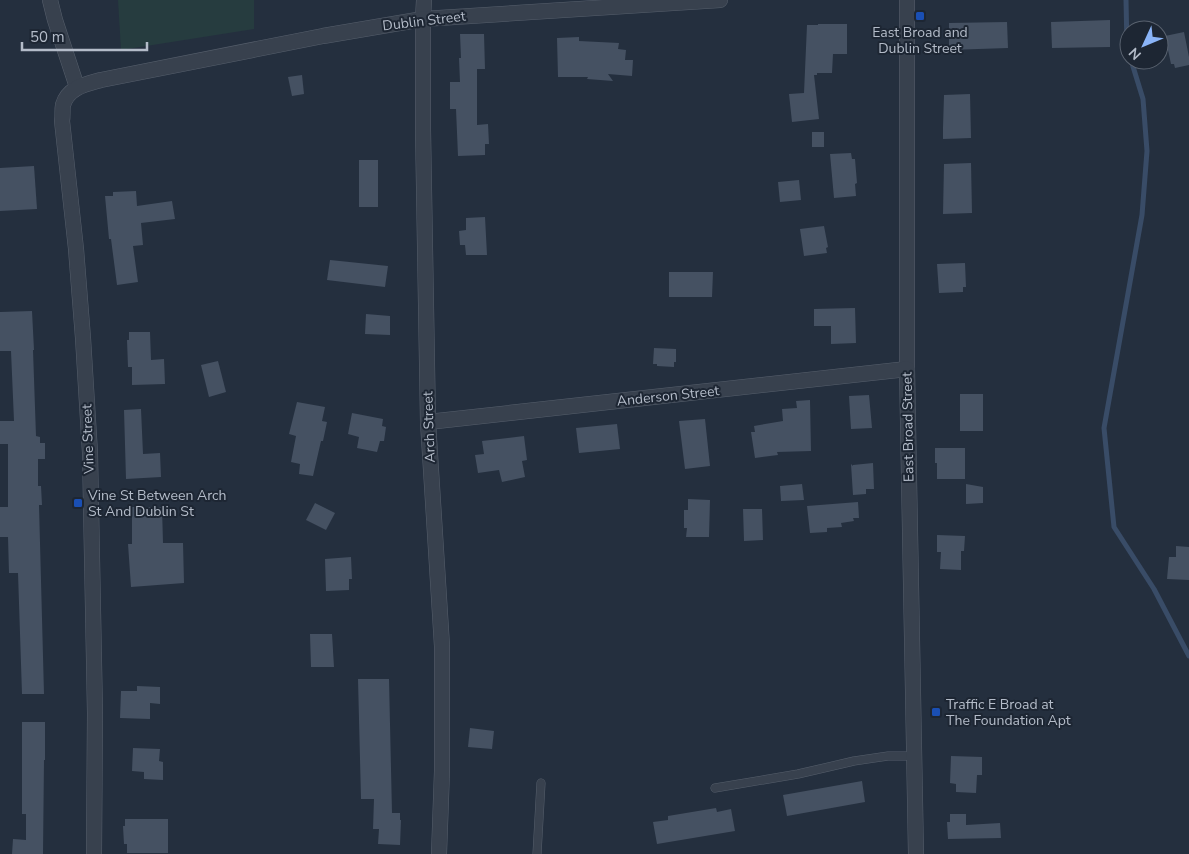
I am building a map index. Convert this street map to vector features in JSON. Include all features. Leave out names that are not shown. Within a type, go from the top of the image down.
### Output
[{"type":"street","points":[[50,0],[77,87]]},
{"type":"street","name":"Arch Street","points":[[424,0],[423,120],[428,422],[442,646],[442,771],[439,854]]},
{"type":"street","name":"Dublin Street","points":[[77,87],[102,80],[322,36],[423,19],[720,0]]},
{"type":"street","name":"East Broad Street","points":[[907,0],[908,369],[916,854]]},
{"type":"street","name":"Vine Street","points":[[77,87],[63,104],[62,121],[84,338],[90,453],[96,713],[94,854]]},
{"type":"street","name":"Anderson Street","points":[[428,422],[908,369]]},
{"type":"lane","points":[[715,788],[798,774],[854,761],[888,756],[914,756]]},
{"type":"lane","points":[[537,854],[541,783]]},
{"type":"green space","points":[[118,0],[254,0],[254,29],[121,50]]},
{"type":"building","points":[[1110,20],[1110,47],[1052,48],[1051,22]]},
{"type":"building","points":[[1007,22],[1008,48],[949,50],[949,23]]},
{"type":"building","points":[[847,24],[847,54],[833,54],[832,73],[817,73],[817,75],[814,75],[819,119],[792,122],[789,94],[804,93],[807,25]]},
{"type":"building","points":[[1184,32],[1189,65],[1175,68],[1174,64],[1171,64],[1169,35]]},
{"type":"building","points":[[460,34],[484,34],[485,69],[477,69],[477,125],[488,124],[489,144],[485,144],[485,155],[458,156],[456,109],[450,109],[450,82],[460,82]]},
{"type":"building","points":[[579,37],[579,41],[619,43],[618,49],[626,50],[625,60],[633,60],[632,76],[608,74],[613,81],[587,79],[588,77],[558,77],[557,38]]},
{"type":"building","points":[[302,75],[304,94],[292,96],[288,77]]},
{"type":"building","points":[[970,94],[971,138],[943,139],[944,95]]},
{"type":"building","points":[[812,132],[824,132],[824,147],[812,147]]},
{"type":"building","points":[[851,153],[852,159],[855,159],[856,196],[834,198],[830,154]]},
{"type":"building","points":[[359,160],[378,160],[378,207],[359,207]]},
{"type":"building","points":[[971,163],[972,213],[943,214],[944,164]]},
{"type":"building","points":[[34,166],[37,209],[0,211],[0,168]]},
{"type":"building","points":[[799,180],[801,200],[780,202],[778,182]]},
{"type":"building","points":[[136,191],[137,206],[172,201],[175,219],[141,223],[143,245],[133,246],[138,282],[117,285],[111,239],[109,239],[105,196],[113,196],[113,192]]},
{"type":"building","points":[[485,217],[487,255],[466,255],[465,245],[460,245],[459,231],[466,230],[466,218]]},
{"type":"building","points":[[824,226],[828,247],[826,248],[827,253],[804,256],[800,229]]},
{"type":"building","points":[[330,260],[388,266],[385,287],[327,280]]},
{"type":"building","points":[[965,263],[966,287],[963,287],[963,292],[939,293],[937,264]]},
{"type":"building","points":[[669,272],[713,272],[712,297],[669,297]]},
{"type":"building","points":[[855,308],[856,343],[831,344],[831,326],[814,326],[814,309]]},
{"type":"building","points":[[32,311],[36,436],[40,437],[40,443],[45,443],[45,459],[38,459],[38,486],[41,486],[42,505],[39,505],[44,694],[22,694],[18,573],[9,573],[8,537],[0,537],[0,507],[8,507],[8,444],[0,444],[0,421],[14,421],[11,351],[0,351],[0,312]]},
{"type":"building","points":[[366,314],[390,316],[390,335],[365,334]]},
{"type":"building","points":[[129,332],[150,332],[151,360],[164,359],[165,384],[132,385],[132,367],[128,367],[127,340],[129,340]]},
{"type":"building","points":[[654,348],[676,349],[674,367],[653,364]]},
{"type":"building","points":[[218,361],[226,392],[209,397],[201,365]]},
{"type":"building","points":[[960,394],[983,394],[983,431],[960,431]]},
{"type":"building","points":[[869,395],[872,428],[851,429],[849,396]]},
{"type":"building","points":[[810,400],[811,451],[777,452],[778,455],[755,458],[751,432],[755,432],[754,426],[783,421],[782,409],[797,408],[796,401]]},
{"type":"building","points":[[297,402],[325,407],[322,421],[327,422],[313,476],[299,474],[300,464],[291,462],[296,436],[289,434]]},
{"type":"building","points":[[141,409],[143,454],[160,453],[161,477],[126,479],[124,410]]},
{"type":"building","points":[[352,413],[383,419],[382,426],[386,427],[384,441],[380,441],[377,452],[357,448],[359,437],[348,434]]},
{"type":"building","points":[[705,419],[710,466],[685,469],[679,421]]},
{"type":"building","points":[[617,424],[620,449],[579,453],[576,428]]},
{"type":"building","points":[[524,436],[527,460],[522,461],[525,477],[502,482],[499,470],[478,473],[475,455],[484,454],[482,441]]},
{"type":"building","points":[[935,448],[965,448],[965,479],[937,479]]},
{"type":"building","points":[[873,463],[874,489],[866,489],[866,494],[853,495],[851,464],[853,466]]},
{"type":"building","points":[[802,484],[804,500],[781,501],[780,486]]},
{"type":"building","points":[[966,484],[983,487],[983,503],[966,504]]},
{"type":"building","points":[[688,499],[710,500],[709,537],[686,537],[687,528],[684,528],[684,510],[688,510]]},
{"type":"building","points":[[858,502],[859,518],[853,518],[854,521],[841,523],[842,527],[827,528],[827,532],[810,533],[807,506]]},
{"type":"building","points":[[315,503],[335,513],[326,530],[306,520]]},
{"type":"building","points":[[132,507],[162,507],[163,543],[183,543],[184,583],[131,587],[128,544],[132,544]]},
{"type":"building","points":[[743,509],[762,509],[763,540],[744,541]]},
{"type":"building","points":[[937,535],[965,536],[964,551],[961,551],[961,570],[940,569],[941,552],[937,552]]},
{"type":"building","points":[[1176,546],[1189,547],[1189,580],[1167,579],[1169,557],[1176,557]]},
{"type":"building","points":[[351,557],[352,579],[349,579],[349,590],[326,591],[325,559]]},
{"type":"building","points":[[310,634],[332,634],[334,667],[311,667]]},
{"type":"building","points":[[358,679],[389,679],[392,813],[400,813],[400,845],[378,844],[379,829],[373,829],[374,799],[361,799]]},
{"type":"building","points":[[137,686],[160,687],[160,704],[150,703],[150,719],[120,718],[121,691],[137,691]]},
{"type":"building","points":[[22,722],[45,722],[43,854],[12,854],[13,839],[26,840],[26,814],[22,814]]},
{"type":"building","points":[[470,728],[494,731],[492,749],[468,747]]},
{"type":"building","points":[[133,748],[160,749],[159,761],[163,762],[163,780],[144,779],[144,772],[132,771]]},
{"type":"building","points":[[951,756],[982,757],[982,775],[977,775],[976,793],[956,792],[956,784],[950,783]]},
{"type":"building","points":[[862,781],[865,802],[787,816],[783,795]]},
{"type":"building","points":[[716,808],[717,812],[731,809],[735,831],[657,844],[653,822],[668,820],[668,816]]},
{"type":"building","points":[[950,814],[966,814],[966,825],[1000,823],[1001,838],[948,839],[947,822],[950,822]]},
{"type":"building","points":[[125,819],[168,819],[168,853],[127,853],[127,844],[124,844],[123,826],[125,826]]},
{"type":"waterway","points":[[1126,0],[1126,20]]},
{"type":"waterway","points":[[1134,70],[1143,99],[1147,151],[1142,215],[1104,428],[1114,527],[1154,589],[1189,656]]},
{"type":"place","name":"East Broad and Dublin Street","points":[[920,16]]},
{"type":"place","name":"Vine St Between Arch St And Dublin St","points":[[78,503]]},
{"type":"place","name":"Traffic E Broad at The Foundation Apt","points":[[936,712]]}]
